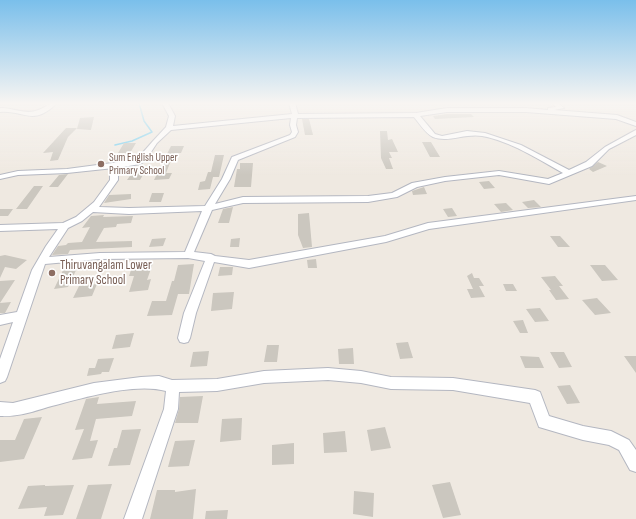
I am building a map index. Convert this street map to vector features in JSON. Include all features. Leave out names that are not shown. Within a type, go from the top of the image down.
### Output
[{"type":"street","points":[[0,177],[18,173],[67,171],[121,166],[137,162],[142,159],[154,142],[169,128],[177,127]]},
{"type":"street","points":[[188,255],[208,208],[226,179],[235,159],[293,136],[295,132],[294,127]]},
{"type":"street","points":[[426,127],[433,135],[442,138],[467,134],[483,134],[519,146],[569,173]]},
{"type":"street","points":[[92,209],[129,211],[208,208],[243,200],[368,199],[394,195],[415,185],[445,179],[499,173],[549,182],[589,164],[607,148],[636,132]]},
{"type":"street","points":[[0,228],[65,226],[73,223],[92,209],[114,180],[114,173],[121,166]]},
{"type":"street","points":[[42,260],[100,256],[188,255],[211,257],[249,264],[386,239],[428,226],[636,198]]},
{"type":"street","points":[[0,377],[37,270],[65,226]]},
{"type":"street","points":[[184,338],[190,313],[211,257]]},
{"type":"street","points":[[0,320],[22,315]]},
{"type":"street","points":[[0,409],[13,410],[100,388],[142,383],[167,383],[172,386],[217,385],[264,377],[328,374],[361,377],[391,383],[453,384],[535,397],[544,422],[583,433],[611,438],[624,445],[636,464]]},
{"type":"street","points":[[133,519],[171,409],[173,396],[172,386]]},
{"type":"building","points":[[77,127],[92,127],[91,130],[77,129]]},
{"type":"building","points":[[304,127],[311,127],[313,135],[305,135]]},
{"type":"building","points":[[66,128],[77,128],[68,137],[58,160],[50,161],[53,152],[43,153]]},
{"type":"building","points":[[380,131],[387,131],[388,140],[392,139],[398,152],[389,152],[392,158],[389,158],[393,169],[386,169],[381,158]]},
{"type":"building","points":[[422,142],[431,142],[440,157],[430,157]]},
{"type":"building","points":[[124,143],[136,143],[130,153],[118,153]]},
{"type":"building","points":[[171,146],[184,146],[181,153],[174,153],[166,173],[172,173],[169,179],[154,180]]},
{"type":"building","points":[[215,155],[224,155],[219,177],[213,177],[210,189],[198,190],[200,182],[205,181],[208,172],[211,172]]},
{"type":"building","points":[[598,162],[607,166],[593,172],[589,169]]},
{"type":"building","points":[[240,163],[253,163],[251,187],[234,187],[237,169],[240,169]]},
{"type":"building","points":[[132,173],[144,173],[140,180],[127,180]]},
{"type":"building","points":[[68,174],[58,187],[49,187],[59,175]]},
{"type":"building","points":[[489,181],[495,188],[484,189],[479,182]]},
{"type":"building","points":[[34,186],[43,186],[27,209],[16,209]]},
{"type":"building","points":[[424,187],[427,194],[413,195],[412,191]]},
{"type":"building","points":[[152,193],[164,193],[161,202],[149,202]]},
{"type":"building","points":[[131,194],[131,199],[104,203],[109,195]]},
{"type":"building","points":[[534,200],[541,207],[528,208],[522,202]]},
{"type":"building","points":[[506,203],[513,210],[501,212],[494,204]]},
{"type":"building","points":[[233,207],[229,223],[218,223],[223,209]]},
{"type":"building","points":[[452,208],[457,216],[448,217],[443,209]]},
{"type":"building","points":[[0,209],[13,209],[8,216],[0,216]]},
{"type":"building","points":[[309,213],[312,247],[303,248],[298,235],[298,214]]},
{"type":"building","points":[[104,215],[103,217],[133,216],[131,223],[117,224],[116,227],[104,228],[96,242],[132,241],[132,247],[70,250],[68,254],[52,255],[58,246],[66,245],[68,243],[82,242],[90,227],[82,228],[91,216]]},
{"type":"building","points":[[550,236],[560,236],[570,247],[558,247]]},
{"type":"building","points":[[166,238],[163,246],[149,247],[152,239]]},
{"type":"building","points":[[240,238],[239,247],[230,247],[231,239]]},
{"type":"building","points":[[5,255],[27,260],[16,269],[5,267],[0,278],[0,256]]},
{"type":"building","points":[[316,259],[317,268],[308,268],[307,260]]},
{"type":"building","points":[[80,262],[68,287],[54,289],[66,264]]},
{"type":"building","points":[[153,263],[147,280],[151,279],[148,290],[129,292],[134,276],[129,276],[133,264]]},
{"type":"building","points":[[194,264],[189,294],[178,294],[172,315],[147,316],[152,301],[166,301],[172,281],[174,281],[178,265]]},
{"type":"building","points":[[590,265],[605,265],[618,280],[602,281]]},
{"type":"building","points":[[220,267],[233,267],[232,275],[218,276]]},
{"type":"building","points":[[472,273],[474,278],[479,278],[484,286],[479,286],[485,297],[471,298],[467,289],[473,289],[467,276]]},
{"type":"building","points":[[555,276],[563,286],[559,286],[569,299],[556,300],[549,290],[551,290],[541,277]]},
{"type":"building","points":[[15,280],[0,303],[0,281]]},
{"type":"building","points":[[97,284],[92,296],[73,298],[79,286]]},
{"type":"building","points":[[503,284],[513,284],[517,291],[506,291]]},
{"type":"building","points":[[234,292],[232,309],[211,311],[213,293]]},
{"type":"building","points":[[597,298],[611,313],[595,315],[582,300]]},
{"type":"building","points":[[11,302],[5,313],[0,313],[0,303]]},
{"type":"building","points":[[540,308],[549,321],[535,322],[526,309]]},
{"type":"building","points":[[523,320],[528,333],[520,333],[513,321]]},
{"type":"building","points":[[134,333],[130,347],[112,349],[116,335]]},
{"type":"building","points":[[408,342],[413,358],[400,359],[396,343]]},
{"type":"building","points":[[267,345],[279,345],[277,362],[264,362]]},
{"type":"building","points":[[353,348],[354,364],[339,364],[338,349]]},
{"type":"building","points":[[209,351],[207,366],[190,367],[193,352]]},
{"type":"building","points":[[550,352],[564,352],[572,367],[559,368]]},
{"type":"building","points":[[520,356],[539,357],[544,368],[525,368]]},
{"type":"building","points":[[624,356],[636,356],[636,373]]},
{"type":"building","points":[[114,358],[109,372],[102,372],[101,374],[87,376],[89,368],[95,368],[98,359]]},
{"type":"building","points":[[570,385],[580,403],[567,404],[557,386]]},
{"type":"building","points":[[203,396],[198,423],[175,423],[179,409],[180,397]]},
{"type":"building","points":[[99,397],[97,404],[136,401],[132,416],[96,419],[90,441],[98,440],[92,458],[72,460],[84,429],[75,430],[86,399]]},
{"type":"building","points":[[42,417],[24,459],[0,462],[0,440],[15,440],[24,419]]},
{"type":"building","points":[[242,418],[241,440],[220,442],[222,419]]},
{"type":"building","points":[[385,427],[391,448],[371,451],[367,430]]},
{"type":"building","points":[[141,429],[130,465],[108,466],[114,448],[117,448],[122,430]]},
{"type":"building","points":[[345,431],[347,452],[324,453],[323,433]]},
{"type":"building","points":[[195,440],[189,466],[168,467],[175,441]]},
{"type":"building","points":[[294,443],[294,464],[272,465],[272,445]]},
{"type":"building","points":[[450,482],[461,515],[443,518],[432,485]]},
{"type":"building","points":[[112,484],[101,519],[76,519],[88,485]]},
{"type":"building","points":[[74,485],[63,515],[44,516],[47,507],[18,509],[28,486]]},
{"type":"building","points":[[196,489],[193,519],[150,519],[157,490],[175,490],[175,492]]},
{"type":"building","points":[[354,491],[374,493],[373,517],[353,514]]},
{"type":"building","points":[[228,510],[227,519],[205,519],[206,511]]},
{"type":"waterway","points":[[115,145],[132,141],[152,132],[149,127]]},
{"type":"place","name":"Sum English Upper Primary School","points":[[101,164]]},
{"type":"place","name":"Thiruvangalam Lower Primary School","points":[[52,273]]}]
